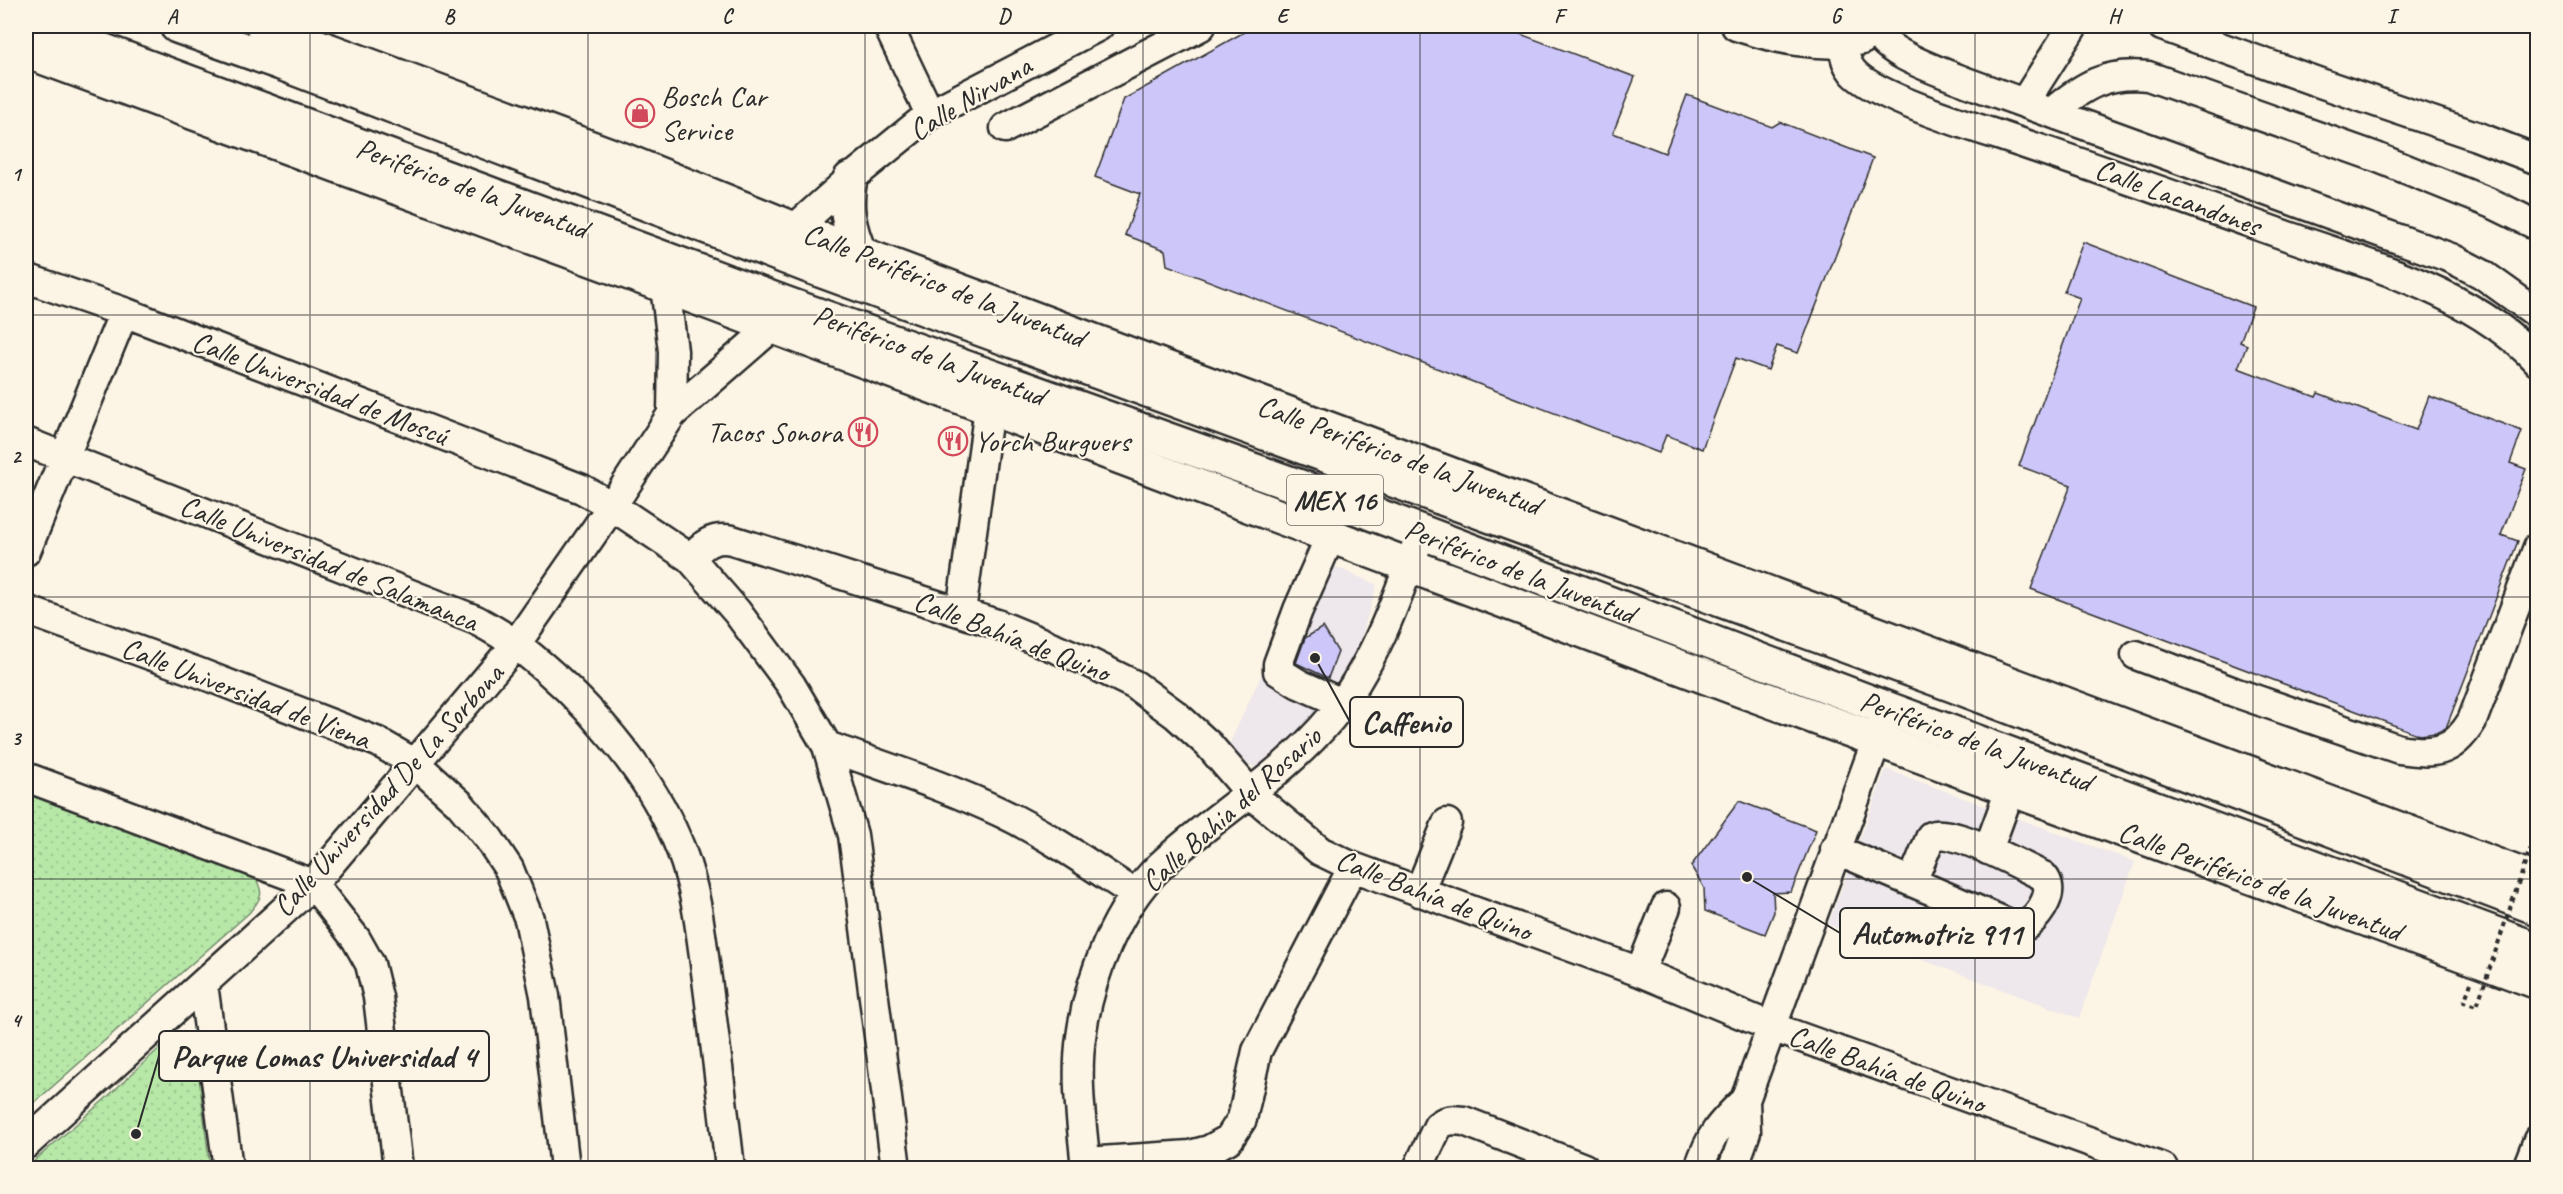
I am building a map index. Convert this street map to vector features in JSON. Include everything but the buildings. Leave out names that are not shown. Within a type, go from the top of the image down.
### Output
[{"type":"main road","name":"Periférico de la Juventud","points":[[37,26],[548,216],[670,274],[778,315],[1334,499],[1887,709],[2538,950]]},
{"type":"main road","name":"Periférico de la Juventud","points":[[177,26],[281,63],[809,266],[1953,685],[2538,908]]},
{"type":"main road","name":"Calle Periférico de la Juventud","points":[[263,26],[626,161],[860,254],[2538,881]]},
{"type":"main road","points":[[26,51],[428,199],[670,274]]},
{"type":"main road","points":[[494,112],[677,214]]},
{"type":"main road","points":[[850,179],[846,196],[846,212],[860,254]]},
{"type":"main road","points":[[428,199],[548,216]]},
{"type":"main road","name":"Calle Periférico de la Juventud","points":[[778,315],[989,408],[2010,790],[2538,982]]},
{"type":"street","points":[[888,26],[930,114]]},
{"type":"street","name":"Calle Nirvana","points":[[794,229],[850,179],[930,114],[1099,26]]},
{"type":"street","points":[[1005,128],[1201,26]]},
{"type":"street","points":[[1736,26],[1761,34],[1810,43],[1877,31]]},
{"type":"street","points":[[2024,103],[2073,26]]},
{"type":"street","points":[[2162,26],[2538,160]]},
{"type":"street","name":"Calle Lacandones","points":[[1877,31],[1893,49],[1917,62],[2451,258],[2482,274],[2538,314]]},
{"type":"street","name":"Calle Lacandones","points":[[1846,35],[1847,61],[1854,73],[1867,83],[1956,121],[2180,197],[2433,291],[2483,317],[2525,348],[2538,362]]},
{"type":"street","points":[[2052,112],[2072,95],[2098,81],[2113,76],[2148,76],[2376,157],[2495,205],[2538,226]]},
{"type":"street","points":[[2073,160],[2087,125]]},
{"type":"street","points":[[2180,197],[2189,162]]},
{"type":"street","points":[[670,274],[673,351],[672,414]]},
{"type":"street","name":"Calle Universidad de Moscú","points":[[26,278],[124,312],[582,489],[612,506],[690,558],[737,612],[791,685],[827,746],[853,835],[896,1168]]},
{"type":"street","points":[[26,551],[63,456],[124,312]]},
{"type":"street","name":"Calle Universidad De La Sorbona","points":[[26,1144],[313,884],[516,644],[612,506],[672,414],[778,315]]},
{"type":"street","points":[[961,612],[989,408]]},
{"type":"street","name":"Calle Universidad de Salamanca","points":[[26,442],[476,620],[516,644],[551,673],[591,712],[639,774],[664,814],[681,850],[696,898],[730,1168]]},
{"type":"street","name":"Calle Bahia del Rosario","points":[[1086,1165],[1079,1090],[1081,1037],[1091,992],[1107,946],[1135,894],[1159,867],[1219,817],[1251,794],[1301,750],[1342,703],[1352,689],[1397,600],[1421,533]]},
{"type":"street","points":[[1331,536],[1298,610],[1278,664],[1278,671],[1299,684],[1342,703]]},
{"type":"street","name":"Calle Bahía de Quino","points":[[690,558],[704,543],[723,538],[997,624],[1084,660],[1135,685],[1176,715],[1209,745],[1251,794],[1320,851],[1353,867],[1640,972],[1772,1027],[2163,1168]]},
{"type":"street","points":[[2136,655],[2234,693],[2399,749],[2427,753],[2441,750],[2463,736],[2472,721],[2538,547]]},
{"type":"street","name":"Calle Universidad de Viena","points":[[26,610],[197,672],[378,742],[416,764],[459,803],[489,838],[509,869],[529,919],[545,996],[565,1168]]},
{"type":"street","points":[[1733,1168],[1746,1132],[1745,1100],[1887,709]]},
{"type":"street","points":[[827,746],[924,781],[1002,813],[1059,845],[1135,894]]},
{"type":"street","points":[[26,777],[313,884],[356,939],[370,964],[378,997],[398,1168]]},
{"type":"street","points":[[1988,850],[2010,790]]},
{"type":"street","points":[[1419,892],[1447,823]]},
{"type":"street","points":[[1835,849],[1912,882],[2006,922],[2027,925],[2042,907],[2049,889],[2048,882],[2043,876],[1988,850],[1942,833],[1932,836],[1912,882]]},
{"type":"street","points":[[1086,1165],[1190,1155],[1209,1150],[1229,1139],[1242,1119],[1257,1051],[1353,867]]},
{"type":"street","points":[[1640,972],[1666,907]]},
{"type":"street","points":[[203,984],[228,1168]]},
{"type":"street","points":[[1699,1168],[1708,1143],[1718,1125],[1745,1100]]},
{"type":"street","points":[[1419,1168],[1432,1134],[1444,1121],[1464,1121],[1533,1159],[1584,1168]]},
{"type":"path","points":[[2471,983],[2464,1002],[2477,1006],[2529,852],[2536,839],[2538,840]]},
{"type":"shaded area","points":[[1309,555],[1377,585],[1349,677],[1310,727],[1261,771],[1226,751],[1265,667]]},
{"type":"shaded area","points":[[1886,769],[2135,862],[2079,1018],[1828,925]]},
{"type":"green space","points":[[26,790],[254,875],[261,891],[257,903],[249,913],[26,1110]]},
{"type":"green space","points":[[184,1032],[195,1043],[210,1168],[26,1168],[167,1041]]},
{"type":"place","name":"Bosch Car Service","points":[[640,113]]},
{"type":"place","name":"Tacos Sonora","points":[[863,432]]},
{"type":"place","name":"Yorch Burguers","points":[[953,441]]},
{"type":"place","name":"Caffenio","points":[[1315,658]]},
{"type":"place","name":"Automotriz 911","points":[[1747,877]]},
{"type":"place","name":"Parque Lomas Universidad 4","points":[[136,1134]]}]
